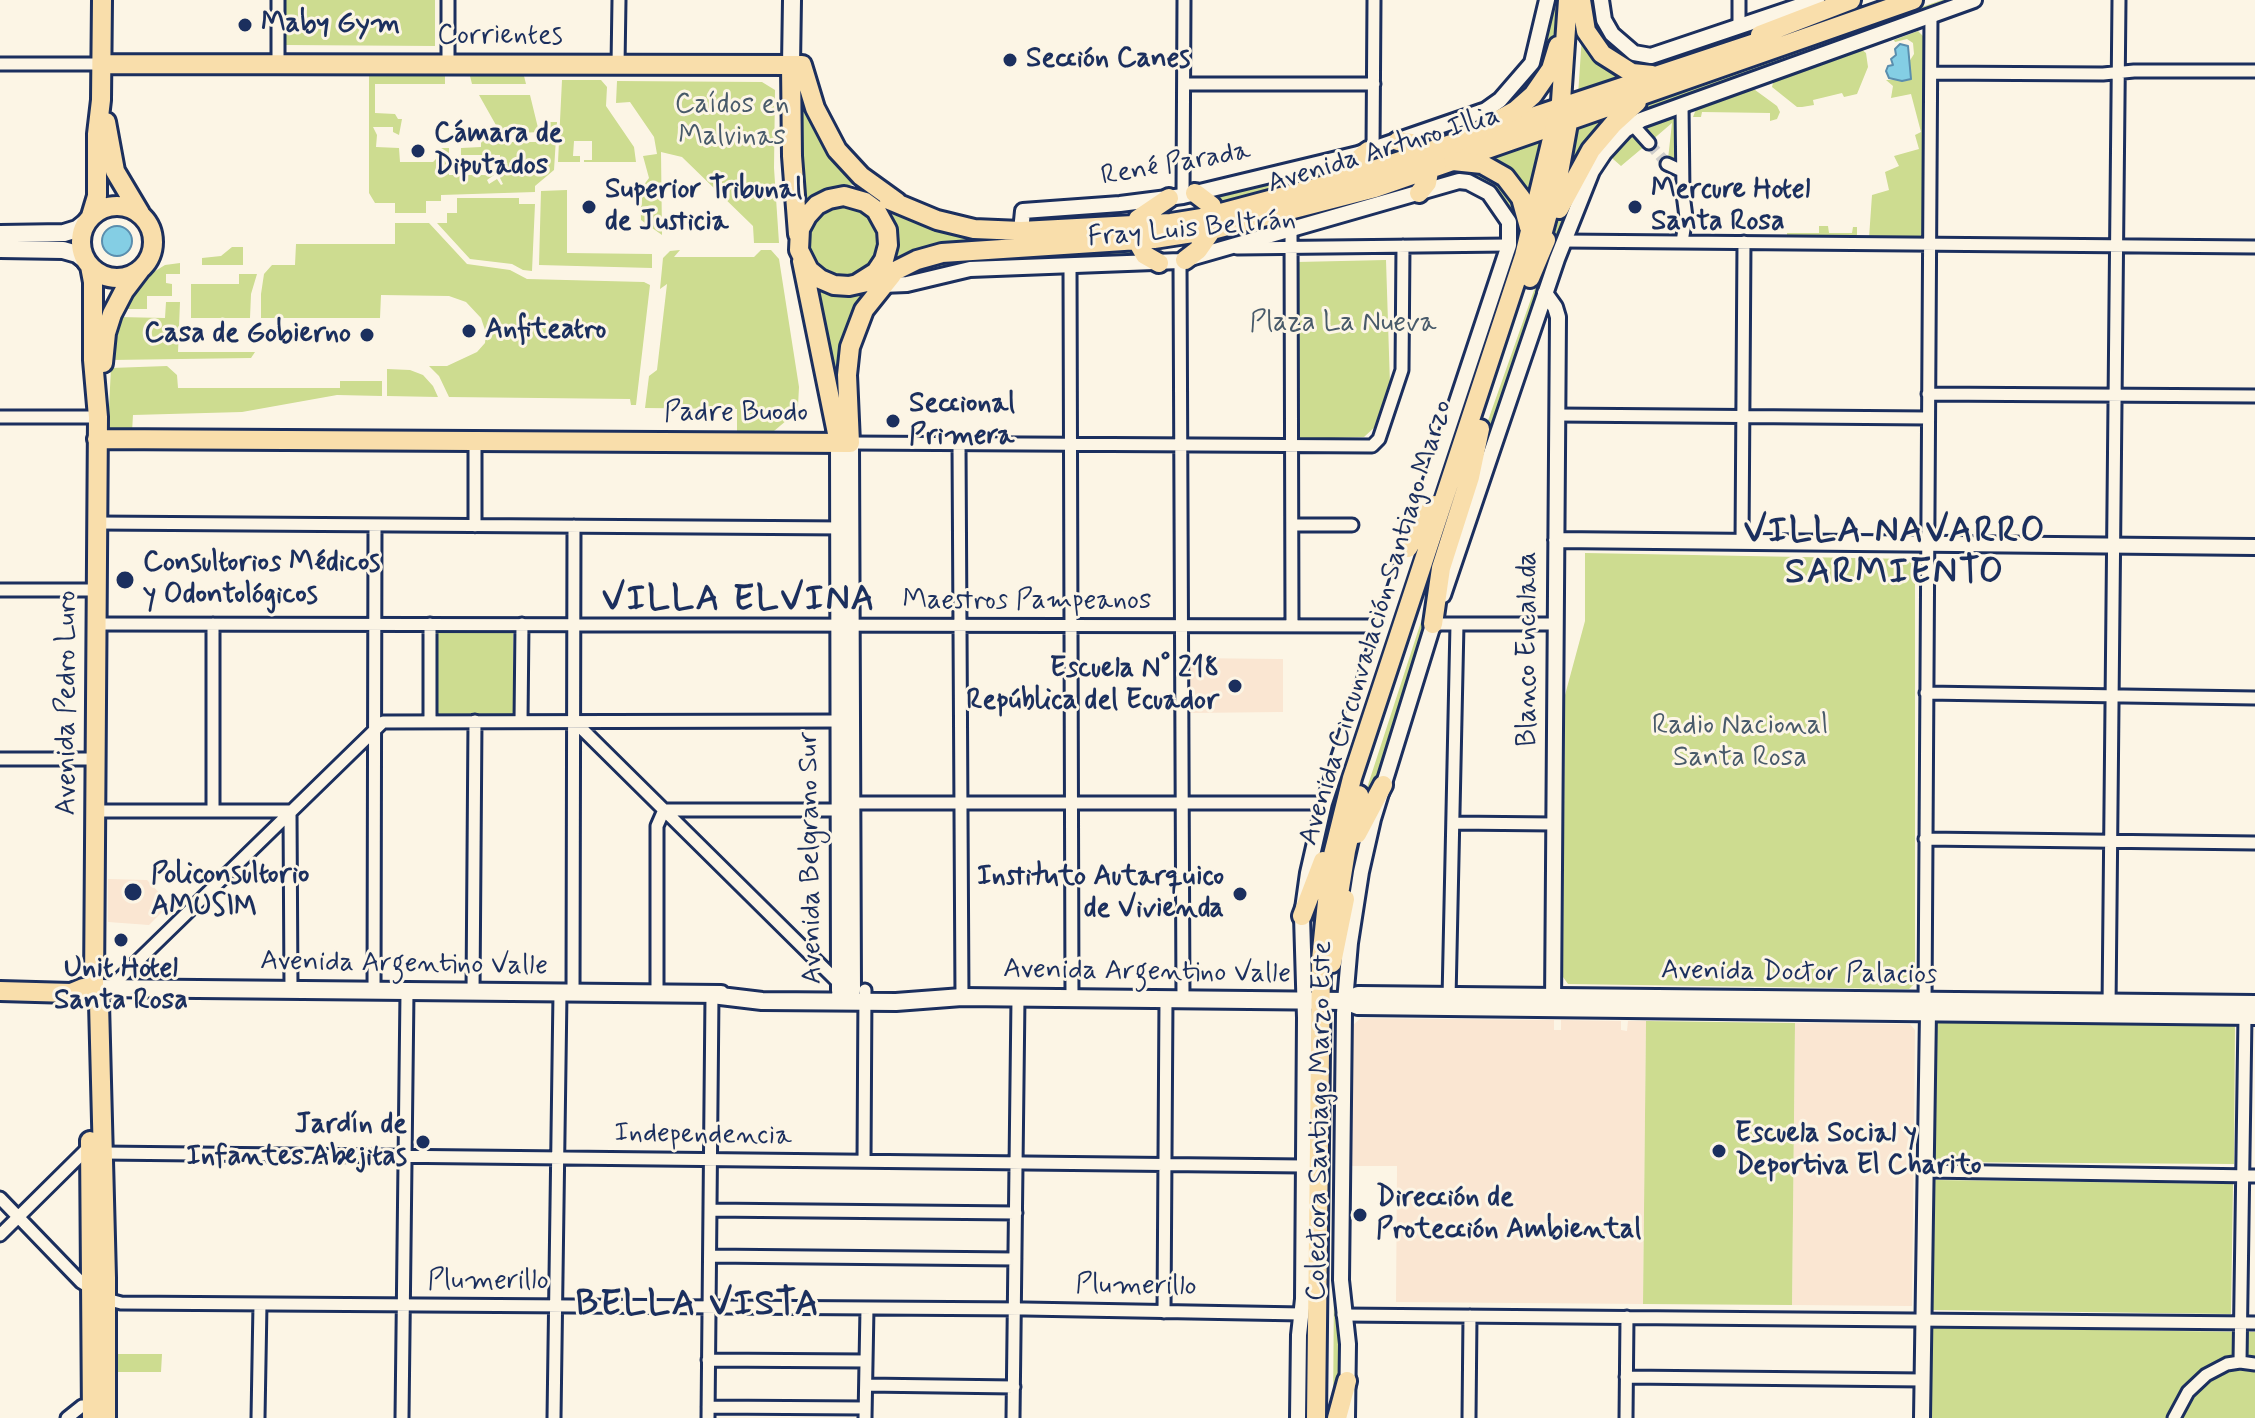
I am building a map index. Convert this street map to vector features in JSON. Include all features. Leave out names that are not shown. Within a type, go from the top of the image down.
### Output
[{"type":"main road","points":[[88,264],[81,250],[80,238],[97,196],[102,0]]},
{"type":"main road","points":[[792,0],[796,65],[827,133],[837,150],[861,176],[897,202]]},
{"type":"main road","points":[[796,65],[802,0]]},
{"type":"main road","points":[[1460,141],[1516,110],[1543,82],[1556,55],[1567,0]]},
{"type":"main road","name":"Avenida Circunvalación Santiago Marzo","points":[[1327,1418],[1322,928],[1331,863],[1343,805],[1529,237],[1564,114],[1567,0]]},
{"type":"main road","points":[[1580,0],[1586,31],[1607,59],[1625,71],[1638,75],[1668,70]]},
{"type":"main road","name":"Avenida Circunvalación Santiago Marzo","points":[[1316,1418],[1309,1314],[1325,1001],[1341,881],[1355,810],[1530,278],[1556,187],[1580,0]]},
{"type":"main road","points":[[1726,52],[1776,28],[1851,0]]},
{"type":"main road","name":"Avenida Arturo Illia","points":[[1213,222],[1326,185],[1429,161],[1453,161],[1668,70],[1887,4],[1913,0]]},
{"type":"main road","points":[[1887,4],[1929,8]]},
{"type":"main road","name":"Avenida Arturo Illia","points":[[1668,70],[1887,4]]},
{"type":"main road","name":"Corrientes","points":[[102,64],[796,65]]},
{"type":"main road","name":"Avenida Belgrano Sur","points":[[796,65],[793,166],[799,246],[844,443]]},
{"type":"main road","points":[[1530,278],[1569,186],[1597,142],[1668,70]]},
{"type":"main road","points":[[0,249],[68,250],[99,274],[116,278],[128,276],[142,267],[151,253],[153,241],[148,224],[116,174],[101,100]]},
{"type":"main road","name":"Avenida Arturo Illia","points":[[1135,233],[1021,231],[955,226],[897,202],[844,196],[829,199],[811,210],[800,229],[799,246],[809,270],[820,279],[834,285],[857,284],[925,257],[951,252],[1135,233],[1213,222],[1364,192],[1429,161],[1460,141],[1564,114]]},
{"type":"main road","points":[[1398,141],[1409,142],[1429,161],[1427,183],[1419,193]]},
{"type":"main road","points":[[1326,185],[1370,151]]},
{"type":"main road","points":[[1453,161],[1482,164],[1508,180],[1525,208],[1529,237]]},
{"type":"main road","points":[[861,176],[885,223],[888,245],[885,274]]},
{"type":"main road","points":[[1159,263],[1146,257],[1135,233],[1141,217],[1182,195],[1210,204],[1213,222],[1196,252],[1183,261]]},
{"type":"main road","points":[[844,196],[871,206],[885,223]]},
{"type":"main road","points":[[0,234],[64,233],[77,229],[107,207],[119,206],[141,215]]},
{"type":"main road","name":"Avenida Pedro Luro","points":[[88,264],[93,285],[93,366],[98,417]]},
{"type":"main road","name":"Avenida Pedro Luro","points":[[96,1417],[100,1294],[97,1149],[88,1003],[96,988],[97,439],[109,323],[121,295],[142,267]]},
{"type":"main road","name":"Avenida Belgrano Sur","points":[[851,993],[845,806],[844,443],[849,357],[856,327],[885,274]]},
{"type":"main road","points":[[1408,548],[1431,509],[1463,416],[1483,380]]},
{"type":"main road","points":[[1433,624],[1441,568],[1471,474],[1480,429]]},
{"type":"main road","name":"Padre Buodo","points":[[97,439],[844,443]]},
{"type":"main road","points":[[1302,916],[1323,862],[1347,767],[1371,719]]},
{"type":"main road","points":[[1332,963],[1355,840],[1383,785]]},
{"type":"main road","points":[[0,981],[73,983],[96,988]]},
{"type":"main road","points":[[0,991],[71,993],[96,988]]},
{"type":"main road","name":"Avenida Argentino Valle","points":[[96,988],[712,995],[749,990],[913,991],[962,997],[1325,1001]]},
{"type":"main road","name":"Avenida Doctor Palacios","points":[[1325,1001],[1358,995],[1449,1002],[2252,1012]]},
{"type":"main road","points":[[1308,1418],[1309,1314]]},
{"type":"main road","points":[[1337,1418],[1347,1381]]},
{"type":"street","points":[[278,0],[278,65]]},
{"type":"street","points":[[448,0],[448,65]]},
{"type":"street","points":[[618,65],[619,0]]},
{"type":"street","points":[[1182,195],[1184,0]]},
{"type":"street","points":[[1370,151],[1374,0]]},
{"type":"street","name":"René Parada","points":[[1021,231],[1023,211],[1182,195],[1370,151],[1491,107],[1532,63],[1547,0]]},
{"type":"street","points":[[1601,0],[1604,20],[1620,43],[1668,70],[1739,27],[1817,0]]},
{"type":"street","points":[[1739,0],[1739,27]]},
{"type":"street","points":[[1649,143],[1639,121],[1929,8],[1974,0]]},
{"type":"street","points":[[2109,1009],[2119,0]]},
{"type":"street","points":[[1922,1418],[1926,1171],[1929,8]]},
{"type":"street","points":[[0,64],[102,64]]},
{"type":"street","points":[[1931,73],[2255,71]]},
{"type":"street","points":[[1184,84],[1374,84]]},
{"type":"street","points":[[1682,105],[1683,194],[1679,217],[1682,242]]},
{"type":"street","name":"Colectora Santiago Marzo Este","points":[[1298,1418],[1309,1314],[1303,1166],[1325,1001],[1383,785],[1433,624],[1545,293],[1597,162],[1639,121]]},
{"type":"street","points":[[1667,164],[1682,171]]},
{"type":"street","points":[[1232,248],[1462,181],[1486,192],[1495,200],[1509,222],[1509,245]]},
{"type":"street","points":[[1291,230],[1292,626]]},
{"type":"street","points":[[1564,241],[2255,247]]},
{"type":"street","points":[[1742,542],[1744,242]]},
{"type":"street","name":"Colectora Santiago Marzo Este","points":[[1347,1418],[1348,1344],[1343,1315],[1325,1001],[1302,916],[1324,803],[1509,245]]},
{"type":"street","name":"Fray Luis Beltrán","points":[[885,274],[907,284],[965,270],[1159,263],[1183,261],[1232,248],[1509,245]]},
{"type":"street","name":"Padre Buodo","points":[[844,443],[1375,444],[1402,370],[1403,246]]},
{"type":"street","points":[[1164,1312],[1165,1165],[1182,803],[1183,261]]},
{"type":"street","points":[[1070,266],[1072,998]]},
{"type":"street","name":"Blanco Encalada","points":[[1545,293],[1558,317],[1553,1003]]},
{"type":"street","points":[[1928,394],[2255,396]]},
{"type":"street","points":[[1557,415],[1928,418]]},
{"type":"street","points":[[0,417],[98,417]]},
{"type":"street","points":[[475,441],[475,526]]},
{"type":"street","points":[[959,444],[962,997]]},
{"type":"street","points":[[97,523],[845,528]]},
{"type":"street","points":[[374,991],[375,525]]},
{"type":"street","points":[[1292,525],[1352,525]]},
{"type":"street","points":[[554,1418],[558,1158],[567,993],[574,721],[574,526]]},
{"type":"street","points":[[1556,540],[2255,547]]},
{"type":"street","points":[[0,590],[97,590]]},
{"type":"street","name":"Maestros Pampeanos","points":[[96,624],[1383,626]]},
{"type":"street","points":[[213,624],[213,811]]},
{"type":"street","points":[[430,624],[430,721]]},
{"type":"street","points":[[521,721],[522,624]]},
{"type":"street","points":[[1433,624],[1555,624]]},
{"type":"street","points":[[1449,1002],[1457,624]]},
{"type":"street","points":[[1926,693],[2255,698]]},
{"type":"street","points":[[96,988],[126,976],[374,727],[385,721],[845,721]]},
{"type":"street","points":[[473,992],[475,721]]},
{"type":"street","points":[[574,721],[851,993],[864,1161]]},
{"type":"street","points":[[0,759],[96,759]]},
{"type":"street","points":[[664,810],[961,803],[1324,803]]},
{"type":"street","points":[[657,994],[657,823],[664,810]]},
{"type":"street","points":[[96,811],[290,811]]},
{"type":"street","points":[[290,811],[291,990]]},
{"type":"street","points":[[1453,823],[1554,824]]},
{"type":"street","points":[[1925,839],[2255,843]]},
{"type":"street","points":[[402,1418],[407,992]]},
{"type":"street","points":[[712,995],[708,1413],[865,1413],[867,1308]]},
{"type":"street","points":[[1013,1418],[1018,998]]},
{"type":"street","points":[[2240,1362],[2249,1176],[2252,1012]]},
{"type":"street","points":[[0,1235],[97,1149]]},
{"type":"street","name":"Independencia","points":[[97,1149],[405,1156],[1303,1166]]},
{"type":"street","points":[[1926,1171],[2249,1176]]},
{"type":"street","points":[[0,1198],[78,1279],[100,1294]]},
{"type":"street","points":[[710,1210],[1016,1213]]},
{"type":"street","points":[[710,1256],[1015,1259]]},
{"type":"street","name":"Plumerillo","points":[[100,1294],[123,1303],[1309,1314]]},
{"type":"street","points":[[258,1418],[260,1304]]},
{"type":"street","points":[[1343,1315],[2255,1323]]},
{"type":"street","points":[[1469,1418],[1470,1316]]},
{"type":"street","points":[[1626,1418],[1627,1317]]},
{"type":"street","points":[[708,1360],[866,1361]]},
{"type":"street","points":[[2174,1418],[2196,1383],[2216,1369],[2240,1362],[2255,1364]]},
{"type":"street","points":[[1626,1377],[1923,1380]]},
{"type":"street","points":[[866,1385],[1014,1387]]},
{"type":"street","points":[[67,1418],[82,1406],[96,1417]]},
{"type":"shaded area","name":"Escuela N° 218 República del Ecuador","points":[[1188,658],[1283,659],[1283,712],[1188,713]]},
{"type":"shaded area","name":"Policonsultorio AMUSIM","points":[[108,879],[147,880],[170,904],[149,925],[108,922]]},
{"type":"shaded area","points":[[1361,1018],[1554,1020],[1554,1030],[1561,1030],[1561,1020],[1621,1021],[1621,1030],[1627,1031],[1628,1021],[1646,1021],[1643,1304],[1396,1302],[1397,1166],[1352,1166],[1353,1025]]},
{"type":"shaded area","points":[[1795,1023],[1910,1024],[1915,1030],[1912,1306],[1792,1305]]},
{"type":"green space","points":[[286,0],[435,0],[435,46],[286,45]]},
{"type":"green space","points":[[1552,0],[1561,0],[1558,22],[1552,50],[1539,79],[1503,115],[1428,145],[1416,139],[1484,116],[1530,74]]},
{"type":"green space","points":[[1585,0],[1595,0],[1598,21],[1604,34],[1630,56],[1833,0],[1724,48],[1667,68],[1640,70],[1597,39]]},
{"type":"green space","points":[[1942,0],[1958,0],[1638,114],[1624,123],[1589,166],[1554,247],[1444,568],[1472,482],[1485,429],[1561,214],[1585,166],[1622,122],[1636,109],[1656,99]]},
{"type":"green space","points":[[1918,31],[1927,41],[1925,235],[1920,239],[1869,238],[1872,195],[1889,190],[1885,172],[1899,166],[1894,156],[1919,149],[1915,135],[1921,132],[1911,94],[1891,98],[1893,86],[1886,80],[1911,79],[1909,62],[1914,54],[1913,43],[1907,39],[1894,40]]},
{"type":"green space","points":[[1582,35],[1633,79],[1578,96]]},
{"type":"green space","points":[[1857,49],[1866,53],[1868,67],[1857,94],[1844,97],[1842,93],[1813,100],[1814,105],[1797,107],[1772,87],[1774,79]]},
{"type":"green space","points":[[369,76],[445,76],[445,84],[375,84],[375,113],[395,114],[402,119],[399,135],[393,132],[393,127],[373,127],[377,135],[376,147],[399,148],[400,162],[433,162],[436,148],[449,148],[449,175],[494,175],[487,180],[489,184],[497,179],[501,185],[500,155],[461,155],[461,148],[481,147],[481,135],[492,135],[497,142],[540,142],[549,132],[549,122],[557,122],[554,170],[535,186],[535,192],[441,195],[441,201],[426,201],[426,213],[395,213],[395,203],[375,203],[369,193]]},
{"type":"green space","points":[[470,76],[524,76],[526,84],[472,84]]},
{"type":"green space","points":[[562,80],[601,80],[607,87],[606,106],[634,147],[636,162],[584,162],[592,160],[592,141],[574,141],[573,156],[580,156],[580,162],[558,162]]},
{"type":"green space","points":[[798,80],[809,116],[822,141],[856,184],[829,188],[805,201],[799,159]]},
{"type":"green space","name":"Caídos en Malvinas","points":[[617,81],[762,82],[775,90],[774,168],[779,243],[754,243],[753,226],[682,157],[661,152],[662,235],[641,220],[640,190],[649,178],[643,156],[657,154],[654,137],[630,102],[616,103]]},
{"type":"green space","points":[[1751,87],[1777,106],[1780,112],[1777,119],[1770,121],[1770,113],[1702,112],[1701,117],[1693,117],[1697,107]]},
{"type":"green space","points":[[479,95],[530,95],[539,132],[501,134]]},
{"type":"green space","points":[[1622,107],[1559,194],[1575,123]]},
{"type":"green space","points":[[1677,113],[1676,164],[1668,159],[1672,123],[1651,141],[1645,130],[1647,123]]},
{"type":"green space","points":[[1550,133],[1532,202],[1479,159]]},
{"type":"green space","points":[[1633,135],[1646,145],[1621,166],[1613,159],[1613,151],[1627,136]]},
{"type":"green space","points":[[1348,162],[1336,175],[1221,205],[1206,194]]},
{"type":"green space","points":[[1466,164],[1504,183],[1524,224],[1484,365],[1460,414],[1428,502],[1518,234],[1491,189],[1432,183],[1440,173]]},
{"type":"green space","points":[[1422,178],[1417,187],[1203,253],[1215,237]]},
{"type":"green space","points":[[567,190],[567,253],[652,254],[652,268],[539,265],[541,191]]},
{"type":"green space","points":[[457,198],[519,198],[519,204],[535,204],[532,271],[512,264],[470,259],[437,223],[447,223],[447,213],[457,213]]},
{"type":"green space","points":[[837,205],[851,205],[870,215],[880,234],[880,248],[870,267],[851,277],[837,277],[818,267],[808,248],[808,234],[818,215]]},
{"type":"green space","points":[[891,208],[919,222],[1126,232],[944,244],[919,250],[893,262],[896,230]]},
{"type":"green space","points":[[395,223],[429,223],[467,264],[510,270],[527,279],[644,282],[650,285],[636,405],[631,405],[630,399],[449,397],[439,376],[429,366],[447,366],[477,352],[485,343],[486,333],[481,318],[466,302],[449,296],[381,295],[380,318],[261,318],[264,274],[272,265],[295,265],[296,244],[395,244]]},
{"type":"green space","points":[[1819,226],[1828,226],[1829,233],[1852,233],[1853,227],[1857,227],[1857,237],[1787,237],[1787,233],[1819,233]]},
{"type":"green space","points":[[1129,246],[1144,259],[902,280],[935,261]]},
{"type":"green space","points":[[232,247],[243,247],[243,265],[202,265],[202,258],[221,256]]},
{"type":"green space","points":[[680,250],[674,257],[754,257],[761,250],[771,250],[779,259],[799,387],[798,406],[793,415],[774,431],[737,434],[737,409],[645,408],[649,376],[657,370],[667,284],[660,289],[663,258],[670,251]]},
{"type":"green space","name":"Plaza La Nueva","points":[[1386,260],[1390,385],[1377,425],[1364,437],[1300,439],[1297,262]]},
{"type":"green space","points":[[180,263],[180,274],[166,274],[166,283],[172,284],[172,296],[147,296],[147,309],[122,309],[144,278],[165,265]]},
{"type":"green space","points":[[239,274],[257,274],[251,294],[250,318],[191,318],[191,284],[239,284]]},
{"type":"green space","points":[[816,290],[834,294],[862,295],[844,338],[837,387]]},
{"type":"green space","points":[[166,302],[180,302],[178,352],[255,352],[251,358],[111,360],[119,317],[165,318]]},
{"type":"green space","points":[[167,366],[177,375],[178,388],[340,388],[340,381],[382,381],[382,396],[337,395],[242,412],[133,415],[132,432],[111,431],[108,427],[111,368]]},
{"type":"green space","points":[[387,369],[410,370],[423,375],[438,397],[387,396]]},
{"type":"green space","points":[[1428,521],[1363,725],[1344,767],[1315,875],[1322,829],[1410,558]]},
{"type":"green space","name":"Radio Nacional Santa Rosa","points":[[1585,553],[1910,559],[1915,565],[1915,983],[1909,989],[1568,984],[1563,977],[1565,695],[1585,621]]},
{"type":"green space","points":[[1433,585],[1426,627],[1379,779],[1360,820],[1366,791]]},
{"type":"green space","points":[[436,633],[513,633],[513,716],[436,716]]},
{"type":"green space","points":[[1935,1019],[2235,1022],[2234,1164],[1934,1162]]},
{"type":"green space","points":[[1338,1021],[1335,1296],[1342,1340],[1342,1369],[1333,1415],[1336,1023]]},
{"type":"green space","name":"Escuela Social y Deportiva El Charito","points":[[1646,1021],[1795,1023],[1792,1305],[1643,1304]]},
{"type":"green space","points":[[1935,1180],[2233,1184],[2231,1314],[1933,1310]]},
{"type":"green space","points":[[1932,1328],[2255,1332],[2255,1418],[1931,1418]]},
{"type":"green space","points":[[116,1354],[162,1354],[161,1372],[116,1372]]},
{"type":"water","points":[[1900,44],[1908,46],[1911,79],[1902,81],[1889,78],[1886,71],[1888,66],[1893,65],[1891,59]]},
{"type":"water","points":[[117,226],[128,230],[132,241],[128,252],[117,256],[106,252],[102,241],[106,230]]},
{"type":"tunnel","points":[[1649,143],[1667,164]]},
{"type":"place","name":"Maby Gym","points":[[245,25]]},
{"type":"place","name":"Sección Canes","points":[[1010,60]]},
{"type":"place","name":"Cámara de Diputados","points":[[418,151]]},
{"type":"place","name":"Superior Tribunal de Justicia","points":[[589,207]]},
{"type":"place","name":"Mercure Hotel Santa Rosa","points":[[1635,207]]},
{"type":"place","name":"Anfiteatro","points":[[469,331]]},
{"type":"place","name":"Casa de Gobierno","points":[[367,335]]},
{"type":"place","name":"Seccional Primera","points":[[893,421]]},
{"type":"place","name":"Consultorios Médicos y Odontológicos","points":[[125,580]]},
{"type":"place","name":"Escuela N° 218 República del Ecuador","points":[[1235,686]]},
{"type":"place","name":"Policonsultorio AMUSIM","points":[[133,892]]},
{"type":"place","name":"Instituto Autarquico de Vivienda","points":[[1240,894]]},
{"type":"place","name":"Unit Hotel Santa Rosa","points":[[121,940]]},
{"type":"place","name":"Jardín de Infantes Abejitas","points":[[423,1142]]},
{"type":"place","name":"Escuela Social y Deportiva El Charito","points":[[1719,1151]]},
{"type":"place","name":"Dirección de Protección Ambiental","points":[[1360,1215]]},
{"type":"district","name":"VILLA NAVARRO SARMIENTO","points":[[1895,554]]},
{"type":"district","name":"VILLA ELVINA","points":[[739,601]]},
{"type":"district","name":"BELLA VISTA","points":[[698,1306]]}]
